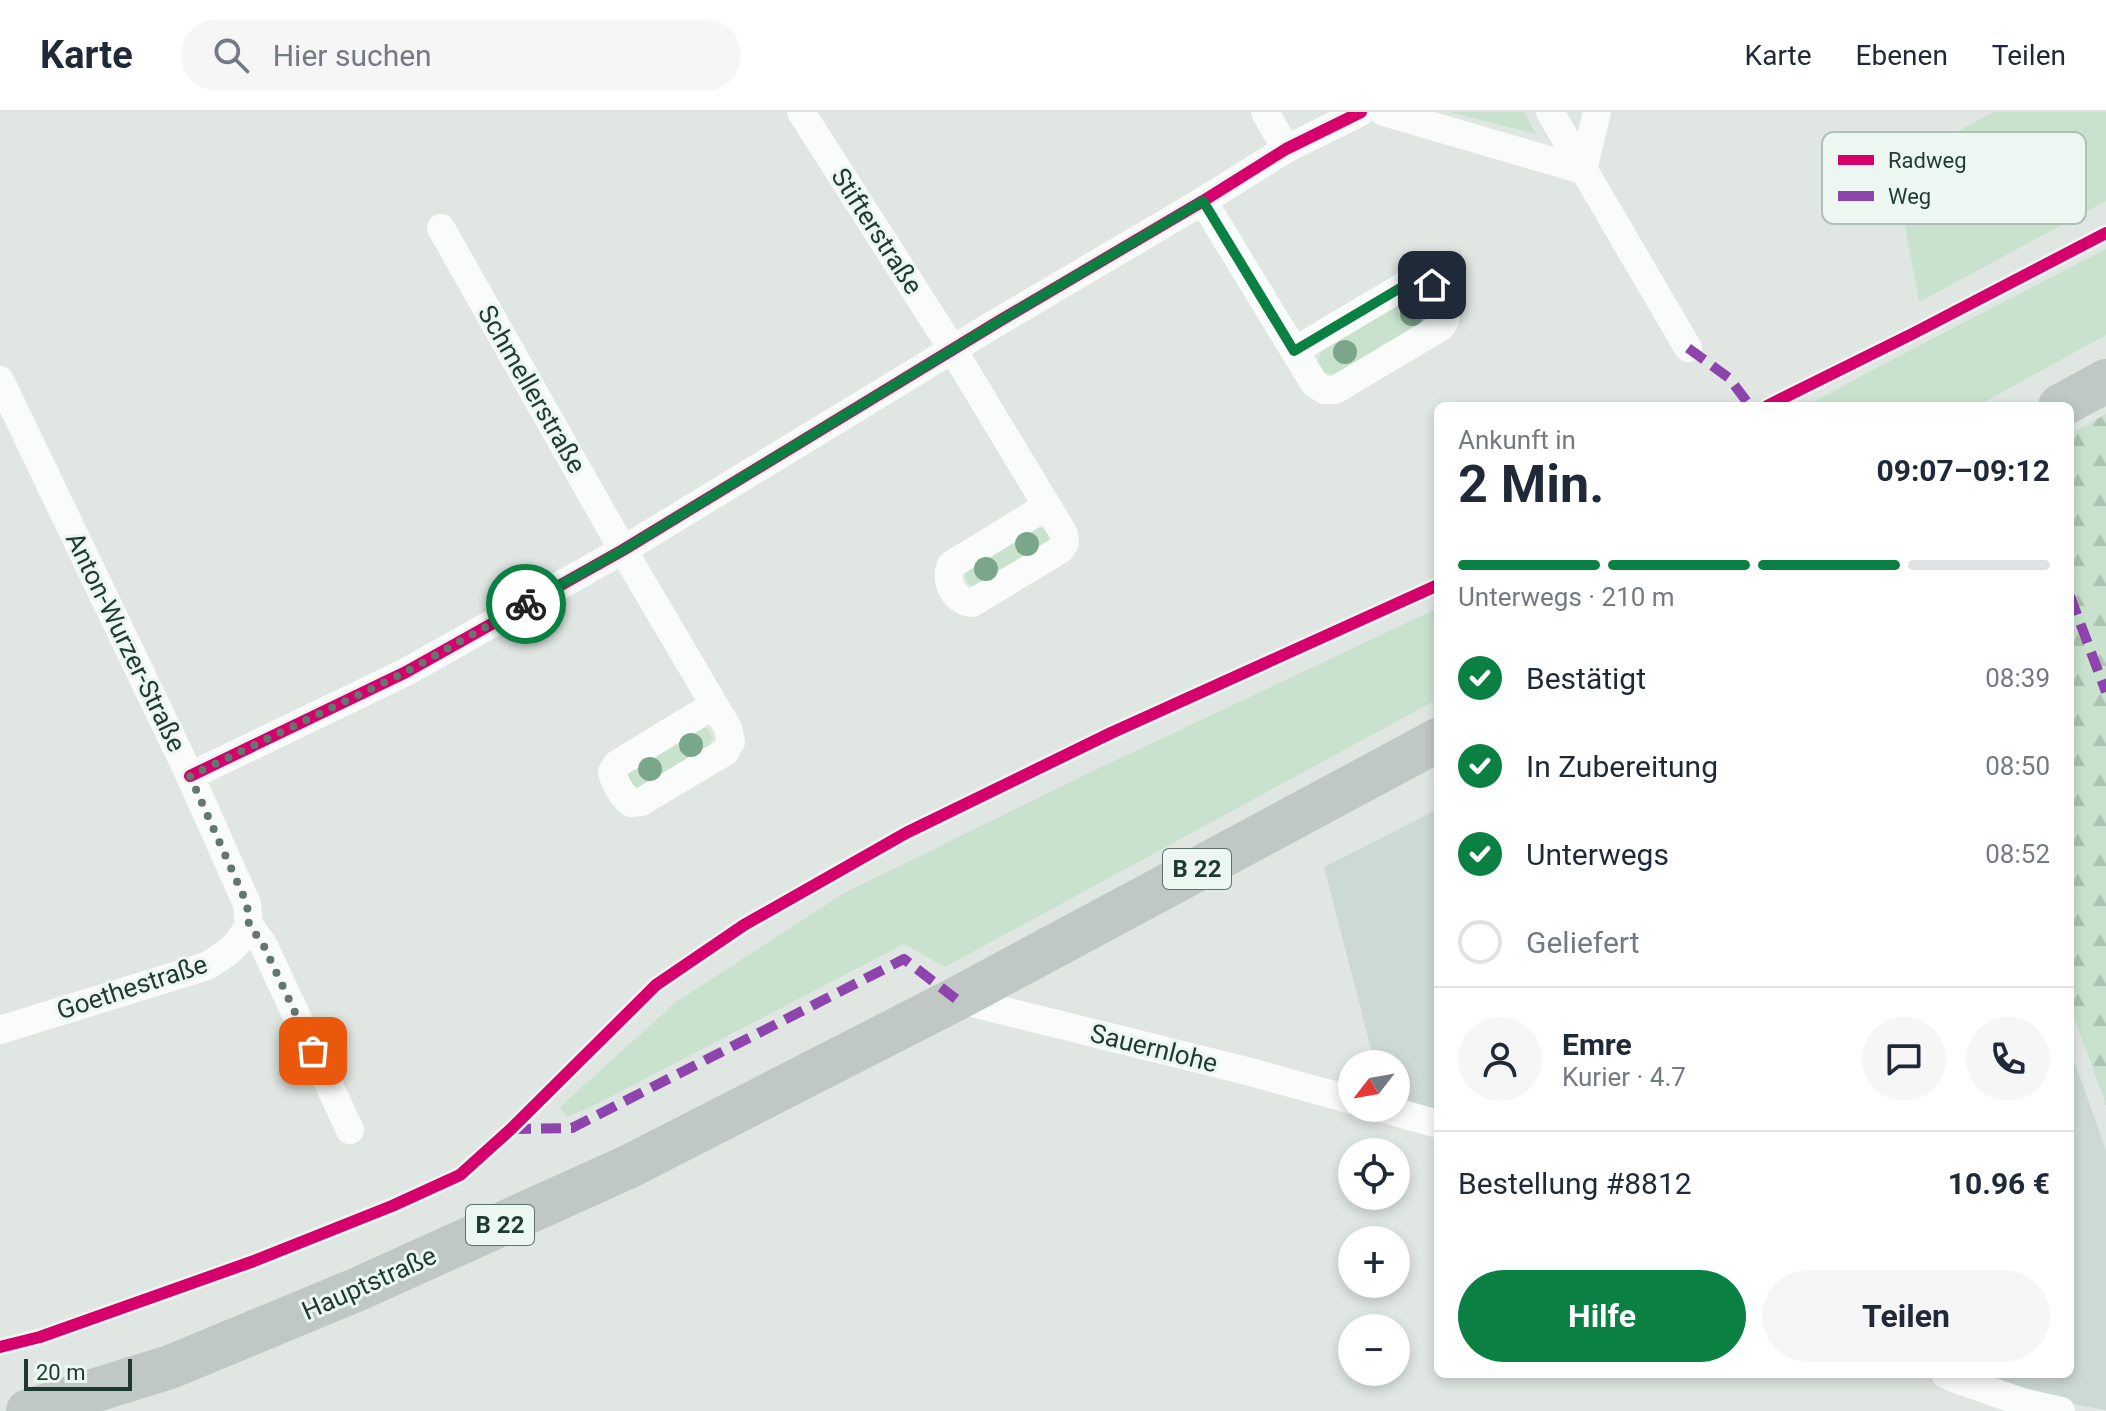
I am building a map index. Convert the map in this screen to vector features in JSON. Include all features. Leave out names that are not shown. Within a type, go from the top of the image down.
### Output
[{"type":"main road","points":[[2067,402],[2106,381]]},
{"type":"main road","name":"B 22","points":[[956,999],[1434,742]]},
{"type":"main road","name":"Hauptstraße","points":[[28,1411],[170,1367],[356,1290],[630,1166],[956,999]]},
{"type":"street","name":"Stifterstraße","points":[[801,112],[953,350],[1047,506]]},
{"type":"street","points":[[1265,112],[1286,149]]},
{"type":"street","points":[[190,776],[406,672],[623,550],[1286,149],[1361,112]]},
{"type":"street","points":[[1384,112],[1583,170]]},
{"type":"street","points":[[1550,112],[1688,348]]},
{"type":"street","points":[[1583,170],[1597,112]]},
{"type":"street","points":[[1203,201],[1294,351],[1314,383],[1324,390],[1335,390],[1441,327],[1447,320],[1447,309],[1432,285],[1423,279],[1412,281],[1294,351]]},
{"type":"street","name":"Schmellerstraße","points":[[441,228],[714,705]]},
{"type":"street","name":"Anton-Wurzer-Straße","points":[[0,380],[190,776],[247,904],[249,925],[263,944],[350,1130]]},
{"type":"street","name":"Goethestraße","points":[[0,1030],[207,966],[230,952],[241,941],[249,925]]},
{"type":"street","name":"Sauernlohe","points":[[956,999],[1338,1096]]},
{"type":"street","points":[[1410,1116],[1434,1123]]},
{"type":"street","points":[[1954,1378],[2022,1402],[2061,1411]]},
{"type":"shaded area","points":[[1434,811],[1434,1113],[1410,1104],[1410,1050],[1371,1050],[1324,867]]},
{"type":"shaded area","points":[[2074,1060],[2106,1150],[2106,1410],[2052,1400],[1983,1378],[2074,1378]]},
{"type":"green space","points":[[1449,112],[1524,112],[1536,134]]},
{"type":"green space","points":[[1994,112],[2106,112],[2106,201],[2086,212],[2086,132],[1956,132]]},
{"type":"green space","points":[[1905,224],[2063,224],[1919,302]]},
{"type":"green space","points":[[2106,249],[2106,335],[1984,402],[1813,402]]},
{"type":"green space","points":[[1415,296],[1425,299],[1432,308],[1430,318],[1335,375],[1324,372],[1318,361],[1321,351]]},
{"type":"green space","points":[[2106,414],[2106,1105],[2074,1017],[2074,432]]},
{"type":"green space","points":[[1036,526],[1044,529],[1049,536],[1047,546],[977,588],[967,581],[965,569]]},
{"type":"green space","points":[[1434,610],[1434,701],[945,967],[904,944],[589,1108],[567,1117],[560,1107],[676,1002],[844,893]]},
{"type":"green space","points":[[699,727],[708,729],[712,737],[710,746],[641,788],[632,785],[629,770]]},
{"type":"marked path","points":[[1688,348],[1729,378],[1747,402]]},
{"type":"marked path","points":[[2074,607],[2106,692]]},
{"type":"marked path","points":[[511,1129],[572,1128],[904,959],[956,999]]},
{"type":"cycle path","points":[[190,776],[406,672],[623,550],[1286,149],[1361,112]]},
{"type":"cycle path","points":[[1775,402],[2106,233]]},
{"type":"cycle path","points":[[0,1347],[40,1337],[254,1261],[392,1206],[460,1175],[511,1129],[656,985],[744,925],[906,833],[1111,733],[1434,587]]},
{"type":"way so far","points":[[313,1051],[263,944],[249,925],[247,904],[190,776],[406,672],[526,604]]},
{"type":"route","points":[[526,604],[623,550],[1203,201],[1294,351],[1412,281],[1423,279],[1432,285]]}]
